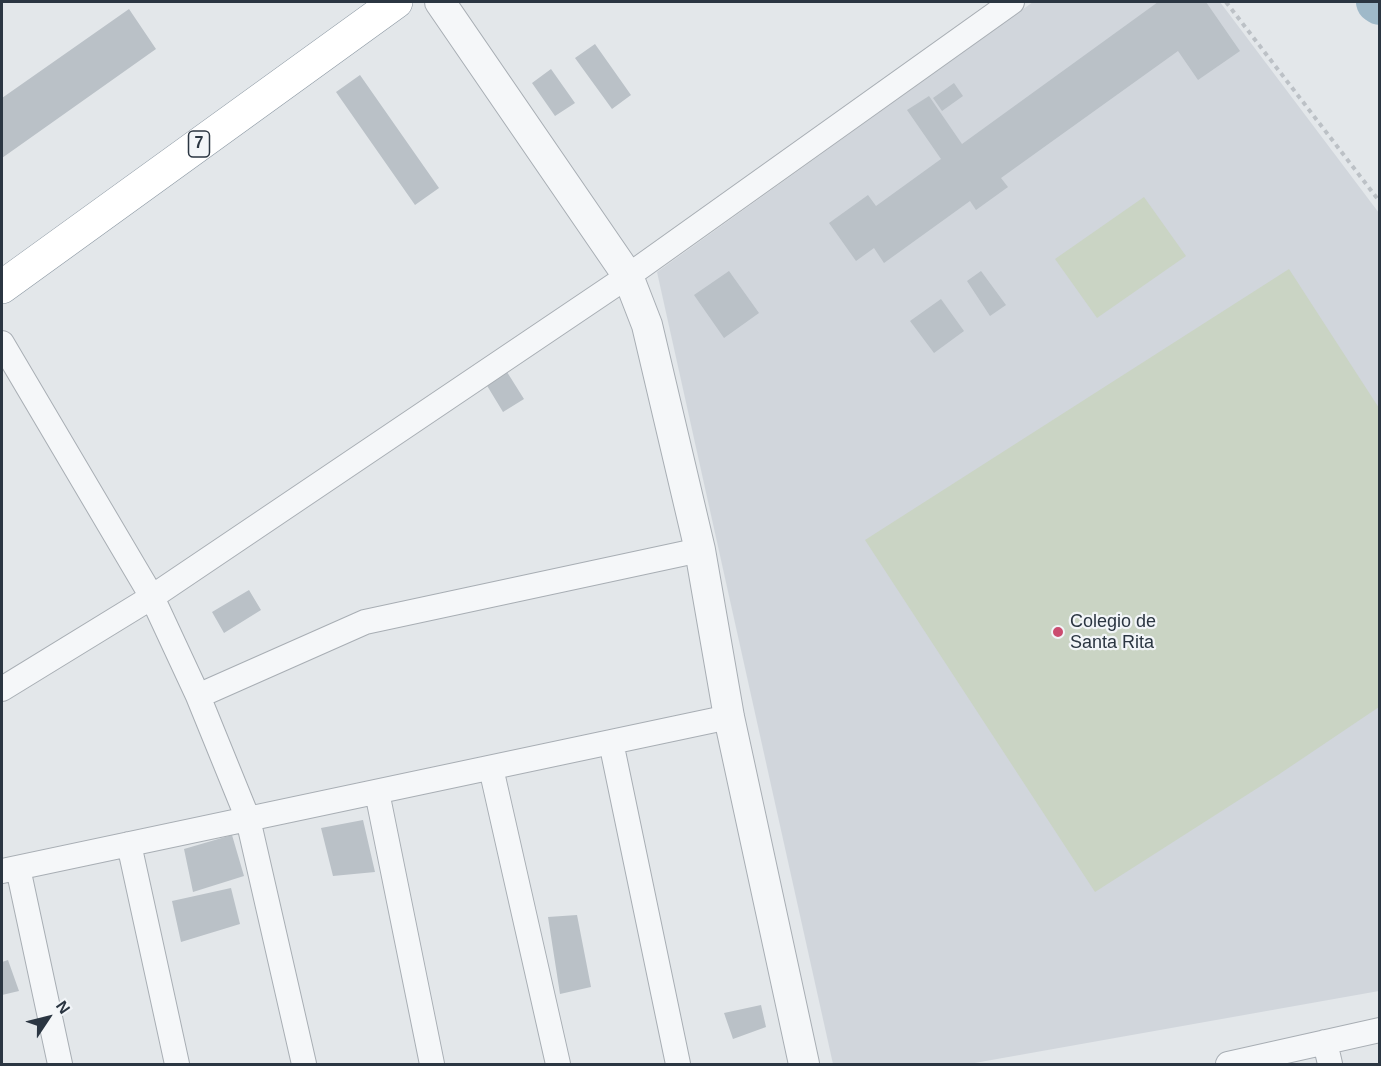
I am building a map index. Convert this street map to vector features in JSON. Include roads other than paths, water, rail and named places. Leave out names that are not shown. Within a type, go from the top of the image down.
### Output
[{"type":"highway","name":"7","points":[[2,287],[396,2]]},
{"type":"street","points":[[440,2],[628,276],[647,325],[700,550],[729,717],[804,1065]]},
{"type":"street","points":[[2,689],[152,597],[628,276],[1012,2]]},
{"type":"street","points":[[2,343],[152,597],[198,696],[248,819],[304,1065]]},
{"type":"street","points":[[198,696],[365,622],[700,550]]},
{"type":"street","points":[[60,1065],[10,870],[729,717]]},
{"type":"street","points":[[611,742],[678,1065]]},
{"type":"street","points":[[491,768],[558,1065]]},
{"type":"street","points":[[377,792],[432,1065]]},
{"type":"street","points":[[129,844],[177,1065]]},
{"type":"street","points":[[1228,1065],[1327,1053],[1380,1030]]},
{"type":"place","name":"Colegio de Santa Rita","points":[[1058,632]]}]
